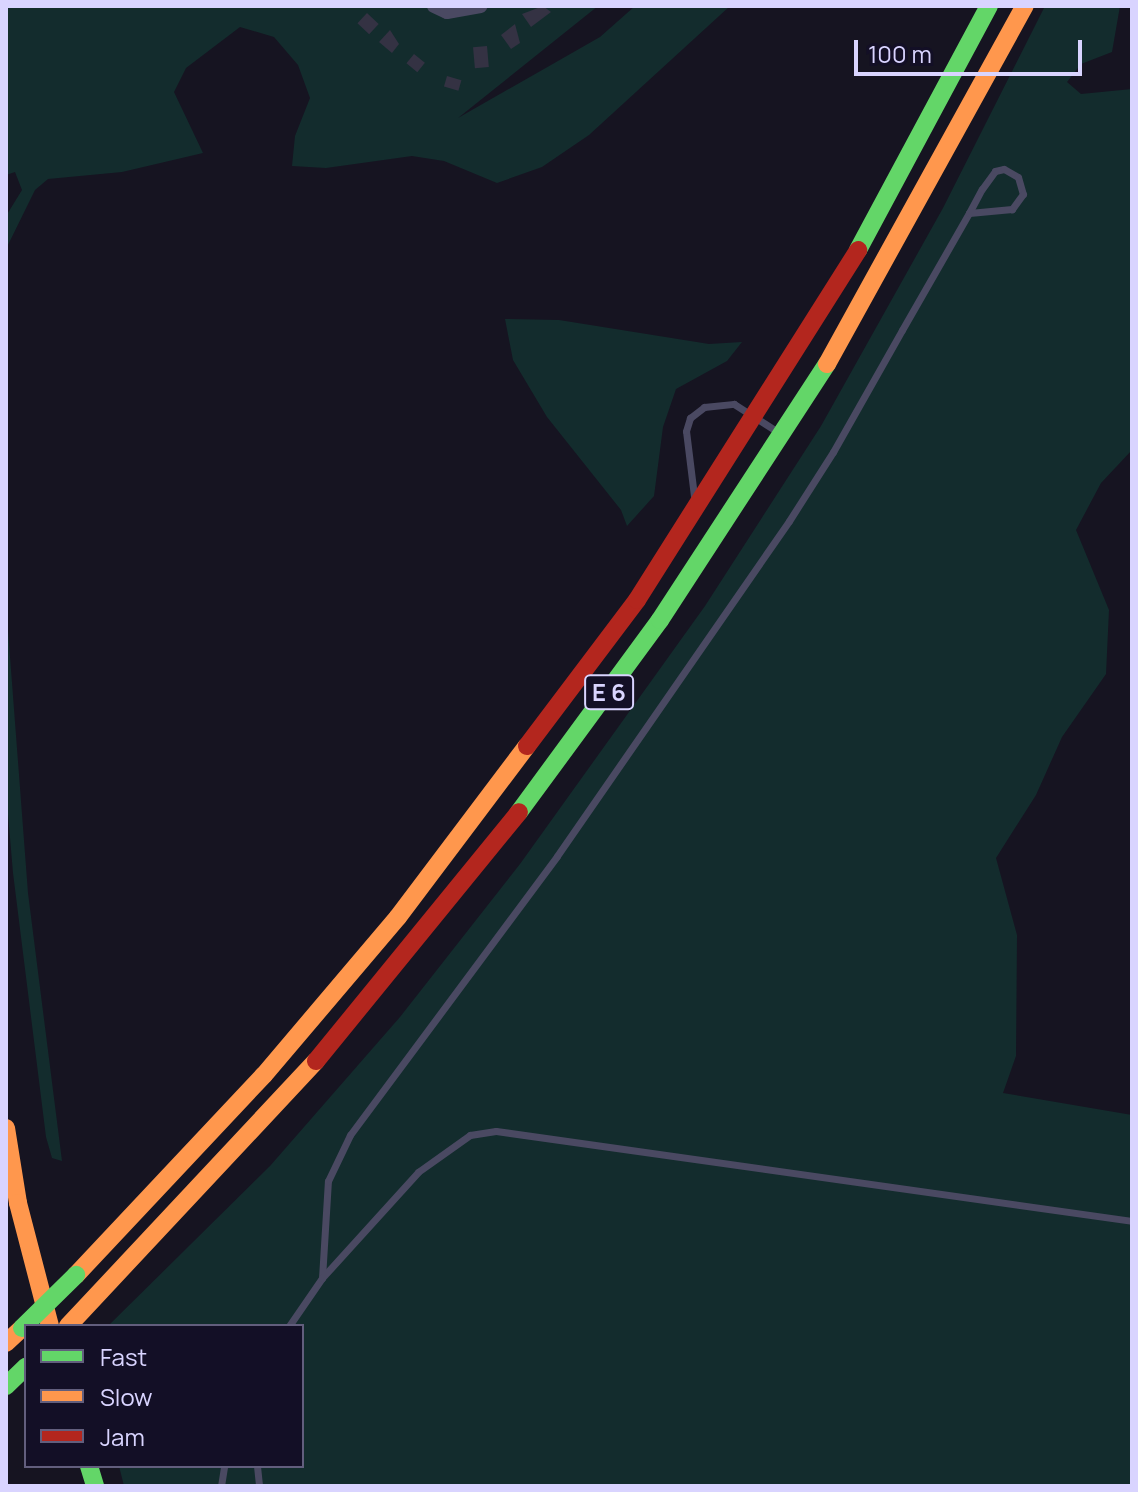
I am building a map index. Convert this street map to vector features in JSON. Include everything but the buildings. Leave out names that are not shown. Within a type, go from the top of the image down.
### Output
[{"type":"main road","name":"E 6","points":[[26,1324],[264,1075],[398,917],[515,769],[693,518],[757,418],[841,281],[989,6]]},
{"type":"main road","name":"E 6","points":[[70,1324],[287,1096],[420,939],[660,620],[783,435],[873,287],[1025,6]]},
{"type":"main road","points":[[6,1128],[18,1203],[49,1324]]},
{"type":"main road","name":"E 6","points":[[6,1343],[24,1326]]},
{"type":"main road","points":[[6,1386],[24,1369]]},
{"type":"street","points":[[434,6],[447,12],[480,6]]},
{"type":"lane","points":[[322,1278],[328,1181],[350,1135],[557,856],[789,521],[969,213],[995,171],[1004,169],[1018,177],[1023,194],[1012,209],[969,213]]},
{"type":"lane","points":[[693,518],[686,431],[690,418],[721,402],[757,418],[783,435]]},
{"type":"lane","points":[[290,1324],[322,1278],[418,1172],[470,1135],[496,1131],[1132,1221]]},
{"type":"lane","points":[[221,1486],[222,1468]]},
{"type":"green space","points":[[6,6],[598,6],[458,118],[600,37],[635,6],[730,6],[589,135],[542,167],[497,183],[444,161],[412,156],[326,168],[292,166],[295,136],[310,98],[298,65],[274,37],[240,27],[186,68],[174,92],[203,153],[122,172],[48,179],[35,190],[6,249],[6,216],[22,190],[15,172],[6,175]]},
{"type":"green space","points":[[1045,6],[1120,6],[1112,52],[1081,64],[1067,82],[1081,94],[1132,89],[1132,450],[1101,483],[1076,530],[1109,610],[1106,674],[1062,737],[1036,795],[996,858],[1017,935],[1016,1056],[1003,1093],[1132,1115],[1132,1486],[124,1486],[120,1468],[304,1468],[304,1324],[110,1324],[270,1166],[400,1017],[520,864],[705,606],[821,426],[943,208]]},
{"type":"green space","points":[[505,319],[559,320],[709,344],[742,342],[727,361],[676,389],[663,427],[654,496],[627,526],[621,510],[547,417],[513,360]]},
{"type":"green space","points":[[6,604],[28,893],[62,1161],[52,1158],[46,1137],[13,873],[6,791]]},
{"type":"traffic: fast","points":[[858,250],[989,6]]},
{"type":"traffic: fast","points":[[519,812],[660,620],[827,364]]},
{"type":"traffic: fast","points":[[26,1324],[76,1275]]},
{"type":"traffic: fast","points":[[6,1386],[24,1369]]},
{"type":"traffic: fast","points":[[90,1468],[95,1486]]},
{"type":"traffic: slow","points":[[827,364],[1025,6]]},
{"type":"traffic: slow","points":[[76,1275],[264,1075],[398,917],[527,746]]},
{"type":"traffic: slow","points":[[70,1324],[316,1061]]},
{"type":"traffic: slow","points":[[6,1128],[18,1203],[49,1324]]},
{"type":"traffic: slow","points":[[6,1343],[22,1328]]},
{"type":"traffic: jam","points":[[527,746],[637,600],[858,250]]},
{"type":"traffic: jam","points":[[316,1061],[519,812]]}]
